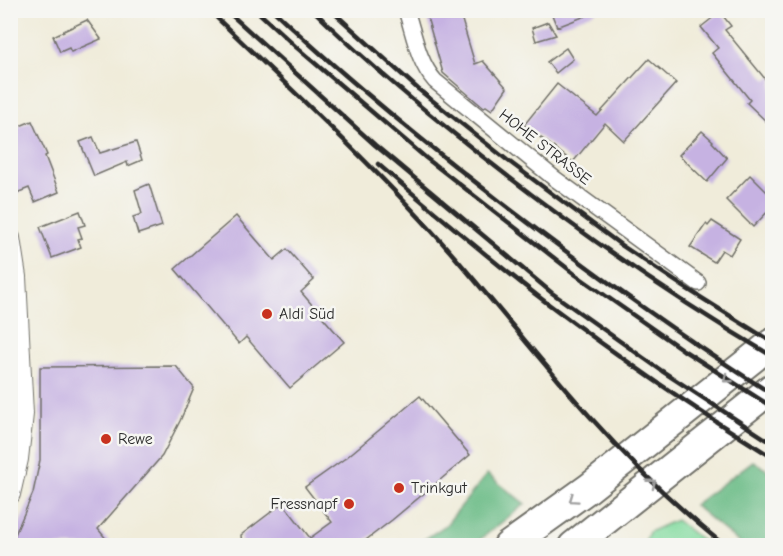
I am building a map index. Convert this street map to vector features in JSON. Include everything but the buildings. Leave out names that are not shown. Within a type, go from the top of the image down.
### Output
[{"type":"highway","points":[[508,546],[589,488],[772,343]]},
{"type":"highway","points":[[573,546],[772,388]]},
{"type":"street","name":"HOHE STRASSE","points":[[406,10],[423,63],[435,81],[554,178],[698,283]]},
{"type":"street","points":[[10,238],[16,277],[23,414],[18,459],[10,494]]},
{"type":"green space","points":[[753,461],[772,473],[772,545],[742,545],[694,505]]},
{"type":"green space","points":[[487,474],[525,504],[473,545],[416,545],[446,525]]},
{"type":"green space","points":[[676,520],[708,545],[644,545],[649,532]]},
{"type":"railway","points":[[226,10],[375,145],[552,293],[662,371],[772,443]]},
{"type":"railway","points":[[256,10],[426,158],[576,275],[683,350],[772,407]]},
{"type":"railway","points":[[273,10],[387,111],[506,206],[637,303],[772,394]]},
{"type":"railway","points":[[313,10],[413,100],[525,190],[646,277],[772,356]]},
{"type":"railway","points":[[331,10],[418,89],[507,160],[621,245],[772,342]]},
{"type":"railway","points":[[217,18],[397,193],[471,276],[576,401],[625,454],[673,502],[725,546]]},
{"type":"railway","points":[[378,164],[480,250],[571,321],[627,362],[772,457]]},
{"type":"place","name":"Aldi Süd","points":[[267,314]]},
{"type":"place","name":"Rewe","points":[[106,439]]},
{"type":"place","name":"Trinkgut","points":[[399,488]]},
{"type":"place","name":"Fressnapf","points":[[349,504]]}]
